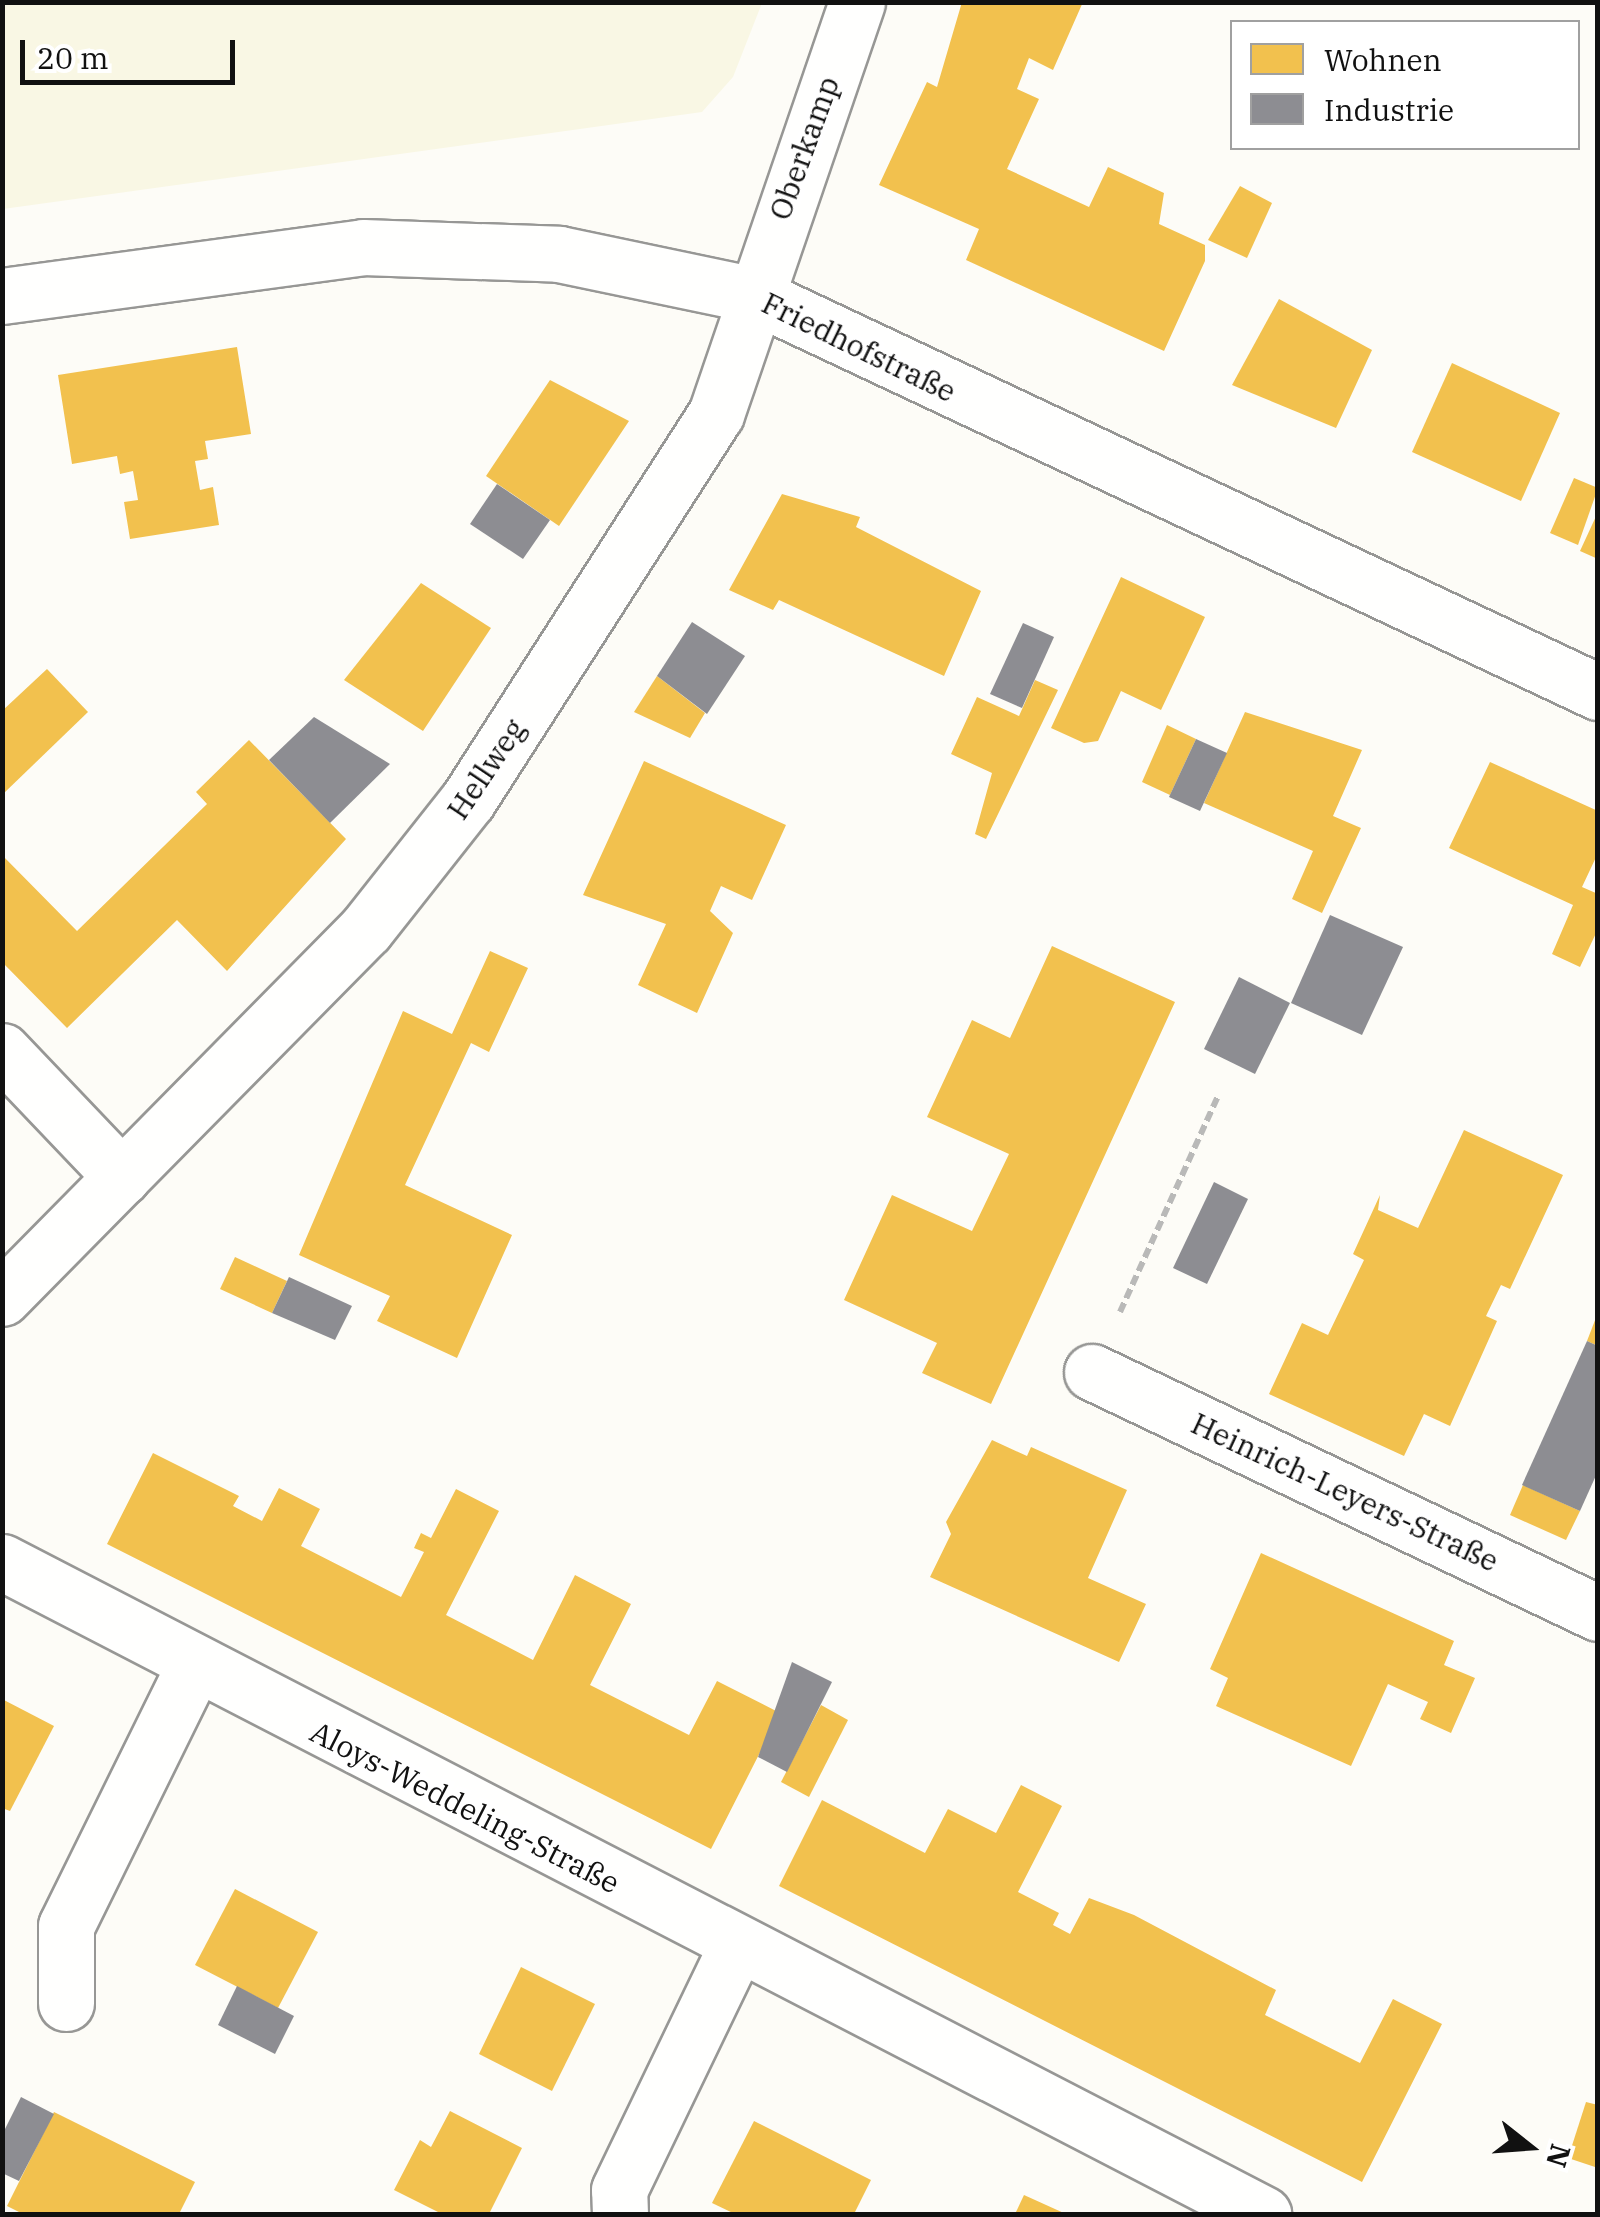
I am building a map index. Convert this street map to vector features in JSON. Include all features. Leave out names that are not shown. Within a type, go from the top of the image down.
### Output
[{"type":"street","name":"Oberkamp","points":[[751,294],[857,2]]},
{"type":"street","name":"Friedhofstraße","points":[[2,296],[363,247],[559,254],[751,294],[1598,692]]},
{"type":"street","name":"Hellweg","points":[[2,1298],[366,929],[468,800],[716,414],[751,294]]},
{"type":"street","points":[[2,1051],[122,1177]]},
{"type":"street","name":"Heinrich-Leyers-Straße","points":[[1092,1372],[1598,1613]]},
{"type":"street","name":"Aloys-Weddeling-Straße","points":[[2,1562],[736,1947],[1263,2214]]},
{"type":"street","points":[[66,2003],[66,1926],[194,1666]]},
{"type":"street","points":[[620,2214],[619,2190],[736,1947]]},
{"type":"path","points":[[1092,1372],[1218,1096]]},
{"type":"shaded area","points":[[2,3],[762,3],[733,77],[702,112],[3,209]]},
{"type":"building: Wohnen","points":[[962,2],[1083,2],[1053,70],[1029,58],[1017,89],[1039,99],[1007,169],[1089,207],[1108,167],[1164,193],[1159,224],[1205,245],[1205,261],[1164,351],[966,260],[979,229],[879,185],[927,82],[937,87]]},
{"type":"building: Wohnen","points":[[1240,186],[1272,203],[1247,258],[1208,240]]},
{"type":"building: Wohnen","points":[[1279,299],[1372,350],[1336,428],[1232,385]]},
{"type":"building: Wohnen","points":[[237,347],[251,434],[205,441],[208,459],[195,461],[200,490],[213,487],[219,525],[130,539],[124,502],[138,500],[133,471],[120,474],[117,456],[72,464],[58,375]]},
{"type":"building: Wohnen","points":[[1452,363],[1560,413],[1521,501],[1412,452]]},
{"type":"building: Wohnen","points":[[550,380],[629,421],[559,526],[486,476]]},
{"type":"building: Wohnen","points":[[1574,478],[1598,488],[1578,545],[1550,533]]},
{"type":"building: Wohnen","points":[[782,494],[860,517],[856,527],[981,591],[944,676],[779,600],[773,610],[729,590]]},
{"type":"building: Wohnen","points":[[1598,512],[1598,559],[1580,551]]},
{"type":"building: Wohnen","points":[[1121,577],[1205,617],[1161,710],[1121,691],[1098,741],[1084,743],[1051,728]]},
{"type":"building: Wohnen","points":[[421,583],[491,628],[423,731],[344,680]]},
{"type":"building: Wohnen","points":[[47,669],[88,712],[2,795],[2,711]]},
{"type":"building: Wohnen","points":[[657,676],[705,713],[690,738],[634,712]]},
{"type":"building: Wohnen","points":[[1035,680],[1058,690],[986,839],[975,834],[992,773],[951,754],[977,697],[1019,716]]},
{"type":"building: Wohnen","points":[[1245,712],[1362,750],[1333,816],[1361,828],[1322,913],[1292,899],[1313,851],[1204,803]]},
{"type":"building: Wohnen","points":[[1167,725],[1196,739],[1170,795],[1142,782]]},
{"type":"building: Wohnen","points":[[249,740],[346,839],[227,971],[177,920],[67,1028],[2,962],[2,855],[77,931],[207,804],[196,792]]},
{"type":"building: Wohnen","points":[[644,761],[786,825],[752,900],[721,886],[710,911],[733,933],[697,1013],[638,985],[666,924],[583,895]]},
{"type":"building: Wohnen","points":[[1490,762],[1598,811],[1598,853],[1582,887],[1598,894],[1598,929],[1580,967],[1552,954],[1573,905],[1449,848]]},
{"type":"building: Wohnen","points":[[1052,946],[1175,1002],[991,1404],[922,1373],[937,1343],[844,1300],[892,1195],[972,1231],[1009,1154],[927,1117],[972,1020],[1010,1038]]},
{"type":"building: Wohnen","points":[[490,951],[528,968],[489,1052],[471,1043],[405,1185],[512,1235],[457,1358],[377,1321],[390,1296],[299,1255],[403,1011],[452,1034]]},
{"type":"building: Wohnen","points":[[1464,1130],[1563,1175],[1510,1289],[1501,1285],[1486,1316],[1497,1321],[1450,1426],[1424,1414],[1404,1456],[1269,1394],[1302,1323],[1328,1335],[1364,1260],[1353,1254],[1380,1195],[1378,1210],[1418,1228]]},
{"type":"building: Wohnen","points":[[235,1257],[287,1281],[272,1313],[220,1289]]},
{"type":"building: Wohnen","points":[[1598,1315],[1598,1346],[1587,1341]]},
{"type":"building: Wohnen","points":[[992,1440],[1027,1456],[1031,1447],[1127,1490],[1088,1578],[1146,1604],[1119,1662],[930,1577],[951,1534],[946,1522]]},
{"type":"building: Wohnen","points":[[153,1453],[239,1496],[233,1506],[262,1521],[279,1488],[320,1509],[301,1546],[401,1597],[424,1552],[414,1548],[421,1533],[431,1538],[456,1489],[499,1511],[446,1615],[533,1660],[575,1575],[631,1604],[590,1685],[689,1735],[717,1681],[780,1713],[711,1849],[107,1544]]},
{"type":"building: Wohnen","points":[[1523,1485],[1580,1511],[1566,1540],[1510,1515]]},
{"type":"building: Wohnen","points":[[1261,1553],[1454,1641],[1444,1665],[1475,1678],[1451,1733],[1420,1719],[1428,1702],[1388,1684],[1351,1766],[1216,1706],[1228,1678],[1210,1669]]},
{"type":"building: Wohnen","points":[[2,1699],[54,1726],[10,1811],[2,1808]]},
{"type":"building: Wohnen","points":[[821,1705],[848,1720],[809,1797],[781,1782]]},
{"type":"building: Wohnen","points":[[1021,1785],[1062,1806],[1018,1892],[1059,1913],[1053,1925],[1070,1934],[1089,1898],[1134,1915],[1276,1990],[1265,2015],[1360,2063],[1393,1999],[1442,2024],[1362,2182],[779,1886],[822,1800],[925,1853],[948,1809],[996,1833]]},
{"type":"building: Wohnen","points":[[235,1889],[318,1932],[278,2008],[195,1965]]},
{"type":"building: Wohnen","points":[[521,1967],[595,2004],[552,2091],[479,2054]]},
{"type":"building: Wohnen","points":[[1586,2102],[1598,2105],[1598,2168],[1568,2158]]},
{"type":"building: Wohnen","points":[[450,2111],[522,2148],[489,2214],[442,2214],[394,2190],[420,2140],[431,2147]]},
{"type":"building: Wohnen","points":[[54,2112],[195,2182],[179,2214],[23,2214],[7,2206]]},
{"type":"building: Wohnen","points":[[754,2121],[871,2180],[854,2214],[735,2214],[712,2203]]},
{"type":"building: Wohnen","points":[[1024,2195],[1066,2214],[1015,2214]]},
{"type":"building: Industrie","points":[[497,484],[550,520],[523,559],[470,524]]},
{"type":"building: Industrie","points":[[692,622],[745,656],[707,714],[657,676]]},
{"type":"building: Industrie","points":[[1023,623],[1054,637],[1022,708],[990,694]]},
{"type":"building: Industrie","points":[[314,717],[390,764],[330,823],[269,760]]},
{"type":"building: Industrie","points":[[1196,739],[1227,753],[1200,811],[1169,797]]},
{"type":"building: Industrie","points":[[1330,915],[1403,947],[1362,1035],[1291,1003]]},
{"type":"building: Industrie","points":[[1239,977],[1290,1003],[1255,1074],[1204,1049]]},
{"type":"building: Industrie","points":[[1214,1182],[1248,1199],[1207,1284],[1173,1268]]},
{"type":"building: Industrie","points":[[289,1277],[352,1306],[335,1340],[272,1313]]},
{"type":"building: Industrie","points":[[1587,1341],[1598,1346],[1598,1471],[1580,1511],[1522,1485]]},
{"type":"building: Industrie","points":[[792,1662],[832,1682],[787,1772],[758,1757]]},
{"type":"building: Industrie","points":[[237,1986],[294,2016],[275,2054],[218,2025]]},
{"type":"building: Industrie","points":[[21,2097],[54,2114],[19,2181],[2,2173],[2,2135]]}]
